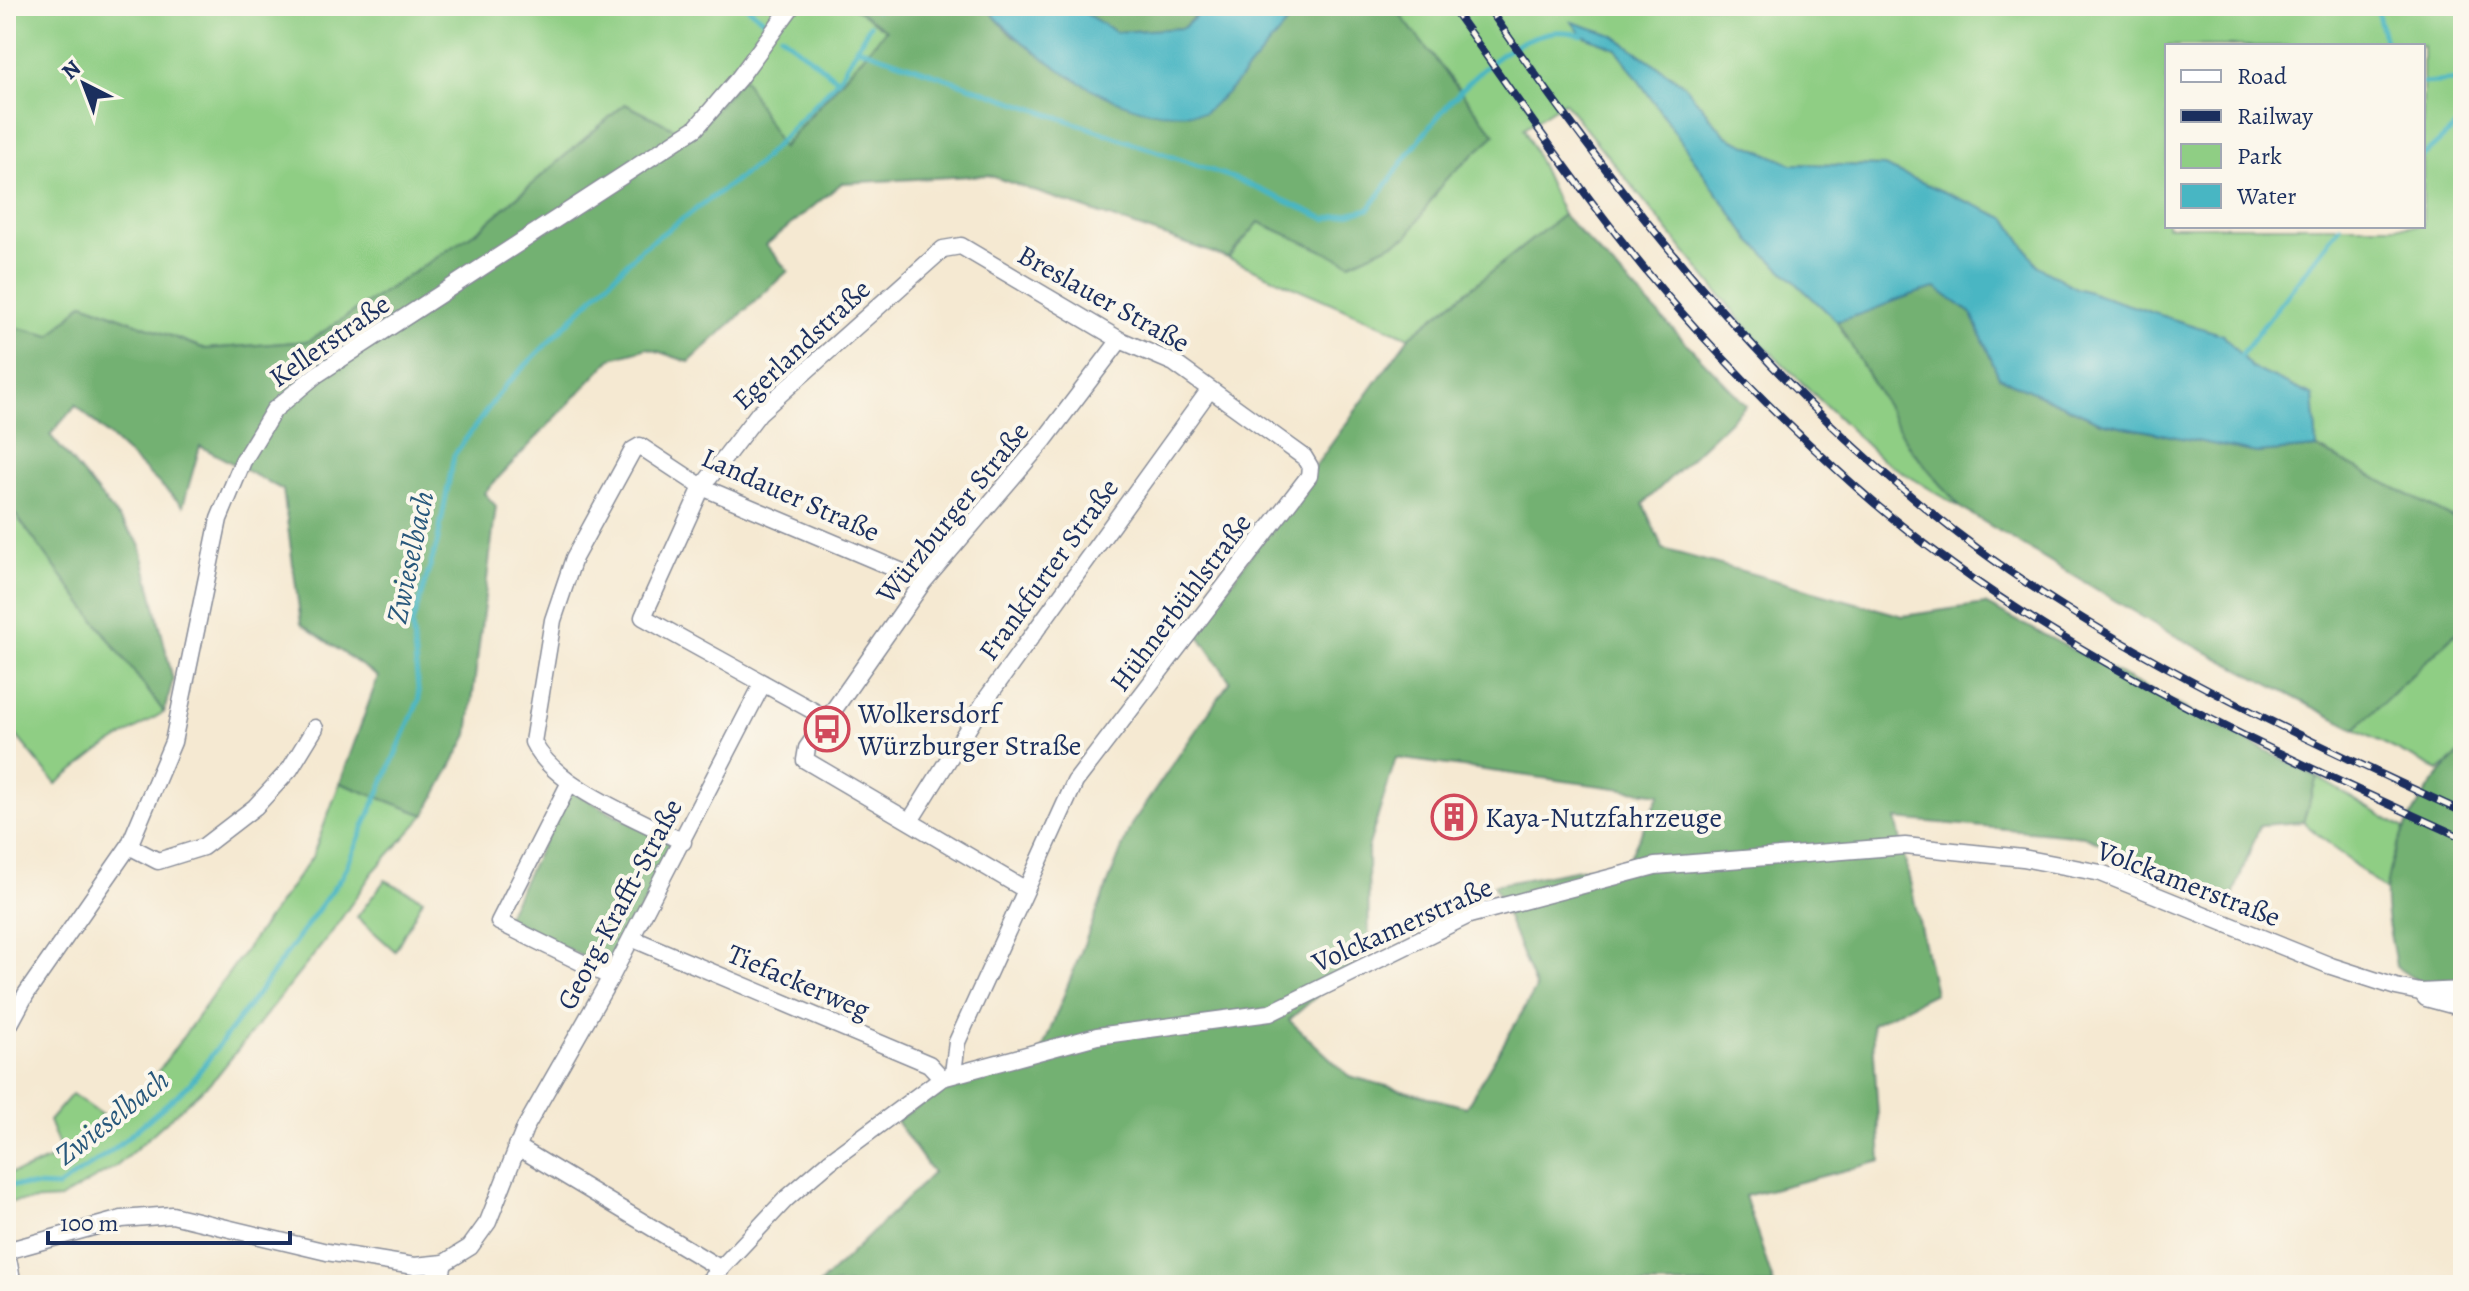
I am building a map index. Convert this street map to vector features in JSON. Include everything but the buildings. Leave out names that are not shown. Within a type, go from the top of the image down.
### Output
[{"type":"main road","points":[[6,1264],[10,1285]]},
{"type":"street","name":"Kellerstraße","points":[[6,1031],[26,994],[129,846],[173,742],[219,519],[243,461],[274,410],[316,375],[696,128],[739,78],[792,6]]},
{"type":"street","name":"Breslauer Straße","points":[[943,249],[961,246],[1120,340],[1174,363],[1208,392],[1304,457],[1310,467]]},
{"type":"street","name":"Egerlandstraße","points":[[763,683],[643,617],[702,487],[759,413],[943,249]]},
{"type":"street","name":"Würzburger Straße","points":[[910,821],[805,760],[807,748],[924,581],[1045,439],[1120,340]]},
{"type":"street","name":"Frankfurter Straße","points":[[910,821],[1004,673],[1208,392]]},
{"type":"street","name":"Landauer Straße","points":[[570,782],[541,759],[533,742],[553,620],[574,558],[597,510],[633,450],[640,446],[702,487],[924,581]]},
{"type":"street","name":"Hühnerbühlstraße","points":[[948,1076],[957,1042],[1075,782],[1309,476],[1310,467]]},
{"type":"street","points":[[763,683],[826,718]]},
{"type":"street","name":"Georg-Krafft-Straße","points":[[444,1263],[470,1247],[488,1222],[516,1146],[611,977],[763,683]]},
{"type":"street","points":[[129,846],[158,861],[203,847],[255,807],[290,769],[315,728]]},
{"type":"street","points":[[611,977],[499,922],[570,782],[683,842]]},
{"type":"street","points":[[910,821],[1026,890]]},
{"type":"street","name":"Volckamerstraße","points":[[705,1285],[786,1199],[830,1161],[948,1076],[1097,1036],[1270,1013],[1469,915],[1639,870],[1905,846],[2023,858],[2101,873],[2331,966],[2420,992]]},
{"type":"street","name":"Tiefackerweg","points":[[631,938],[929,1064],[948,1076]]},
{"type":"street","points":[[2420,992],[2463,990]]},
{"type":"street","points":[[2420,992],[2426,998],[2463,1008]]},
{"type":"street","points":[[516,1146],[721,1269]]},
{"type":"street","points":[[6,1251],[122,1219],[172,1215],[327,1252],[414,1266],[444,1263],[439,1285]]},
{"type":"green space","points":[[6,6],[851,6],[886,30],[781,148],[691,137],[625,104],[480,229],[309,341],[205,349],[83,303],[51,336],[6,325]]},
{"type":"green space","points":[[851,6],[985,6],[1011,35],[1204,113],[1302,6],[1393,6],[1495,135],[1444,181],[1407,237],[1350,263],[1259,222],[1228,258],[988,175],[842,183],[766,245],[788,271],[689,362],[648,348],[612,358],[484,493],[496,506],[468,735],[425,815],[340,783],[378,677],[301,624],[283,490],[200,446],[183,506],[76,405],[50,435],[140,544],[173,680],[164,712],[6,502],[6,325],[51,336],[83,303],[205,349],[309,341],[480,229],[625,104],[691,137],[743,77],[782,148],[886,30]]},
{"type":"green space","points":[[1073,6],[1204,6],[1183,28],[1116,32]]},
{"type":"green space","points":[[1393,6],[2463,6],[2463,523],[2317,448],[2313,396],[2252,368],[2223,335],[2076,288],[2038,266],[2007,219],[1884,166],[1791,164],[1726,136],[1684,85],[1613,35],[1582,35],[1616,48],[1751,241],[1837,321],[1911,449],[1961,508],[1881,459],[1750,332],[1564,102],[1524,128],[1563,215],[1409,337],[1228,258],[1259,222],[1350,263],[1407,237],[1444,181],[1495,135]]},
{"type":"green space","points":[[1563,215],[1746,405],[1643,504],[1663,549],[1903,616],[1985,604],[2317,777],[2303,822],[2260,825],[2232,898],[2084,836],[1896,819],[1935,993],[1872,1024],[1881,1161],[1745,1196],[1774,1285],[819,1285],[933,1173],[896,1121],[952,1085],[1036,1066],[1131,825],[1230,681],[1196,631],[1409,337]],"holes":[[[1396,758],[1660,794],[1628,860],[1494,885],[1536,989],[1466,1107],[1349,1076],[1289,1020],[1369,951],[1368,848]]]},
{"type":"green space","points":[[1936,288],[1972,314],[1999,377],[2100,422],[2257,453],[2317,448],[2463,523],[2463,626],[2355,729],[2164,630],[1961,508],[1911,449],[1837,321]]},
{"type":"green space","points":[[6,502],[164,712],[99,751],[56,784],[6,723]]},
{"type":"green space","points":[[2463,626],[2463,751],[2439,771],[2355,729]]},
{"type":"green space","points":[[2463,751],[2463,1010],[2396,967],[2387,920],[2386,892],[2394,854],[2412,815],[2437,779]]},
{"type":"green space","points":[[2317,777],[2404,829],[2386,891],[2303,822]]},
{"type":"green space","points":[[340,783],[425,815],[373,872],[330,935],[216,1077],[118,1165],[60,1199],[9,1202],[6,1174],[25,1170],[62,1154],[49,1121],[72,1094],[109,1120],[147,1087],[312,857]]},
{"type":"green space","points":[[569,790],[675,846],[608,970],[506,917]]},
{"type":"green space","points":[[385,880],[423,899],[395,951],[357,917]]},
{"type":"water","points":[[985,6],[1073,6],[1116,32],[1183,28],[1208,6],[1302,6],[1232,88],[1204,113],[1161,113],[1114,100],[1065,73],[1020,40]]},
{"type":"water","points":[[1572,22],[1613,35],[1684,85],[1726,136],[1791,164],[1884,166],[2007,219],[2038,266],[2076,288],[2223,335],[2252,368],[2313,396],[2317,448],[2257,453],[2101,422],[1999,377],[1972,314],[1936,288],[1837,321],[1751,241],[1616,48],[1582,35]]},
{"type":"waterway","points":[[746,6],[765,21]]},
{"type":"waterway","points":[[876,10],[877,6]]},
{"type":"waterway","points":[[2376,6],[2386,44]]},
{"type":"waterway","name":"Zwieselbach","points":[[8,1185],[58,1187],[114,1149],[189,1085],[256,996],[343,875],[419,700],[412,624],[437,544],[454,455],[504,387],[641,249],[758,164],[838,80],[870,25]]},
{"type":"waterway","points":[[856,47],[1236,179],[1326,219],[1369,209],[1433,123],[1460,91],[1489,64],[1520,43],[1551,32],[1582,35]]},
{"type":"waterway","points":[[781,35],[838,80]]},
{"type":"waterway","points":[[2425,83],[2451,81],[2463,85]]},
{"type":"waterway","points":[[2425,154],[2463,120]]},
{"type":"waterway","points":[[2241,355],[2338,228]]},
{"type":"railway","points":[[1451,6],[1580,186],[1679,309],[1735,371],[1795,430],[1856,487],[1924,543],[1995,594],[2146,685],[2304,765],[2463,838]]},
{"type":"railway","points":[[1487,6],[1596,157],[1713,301],[1842,435],[1911,496],[1985,554],[2097,628],[2279,725],[2463,812]]},
{"type":"place","name":"Wolkersdorf Würzburger Straße","points":[[827,729]]},
{"type":"place","name":"Kaya-Nutzfahrzeuge","points":[[1454,817]]}]
